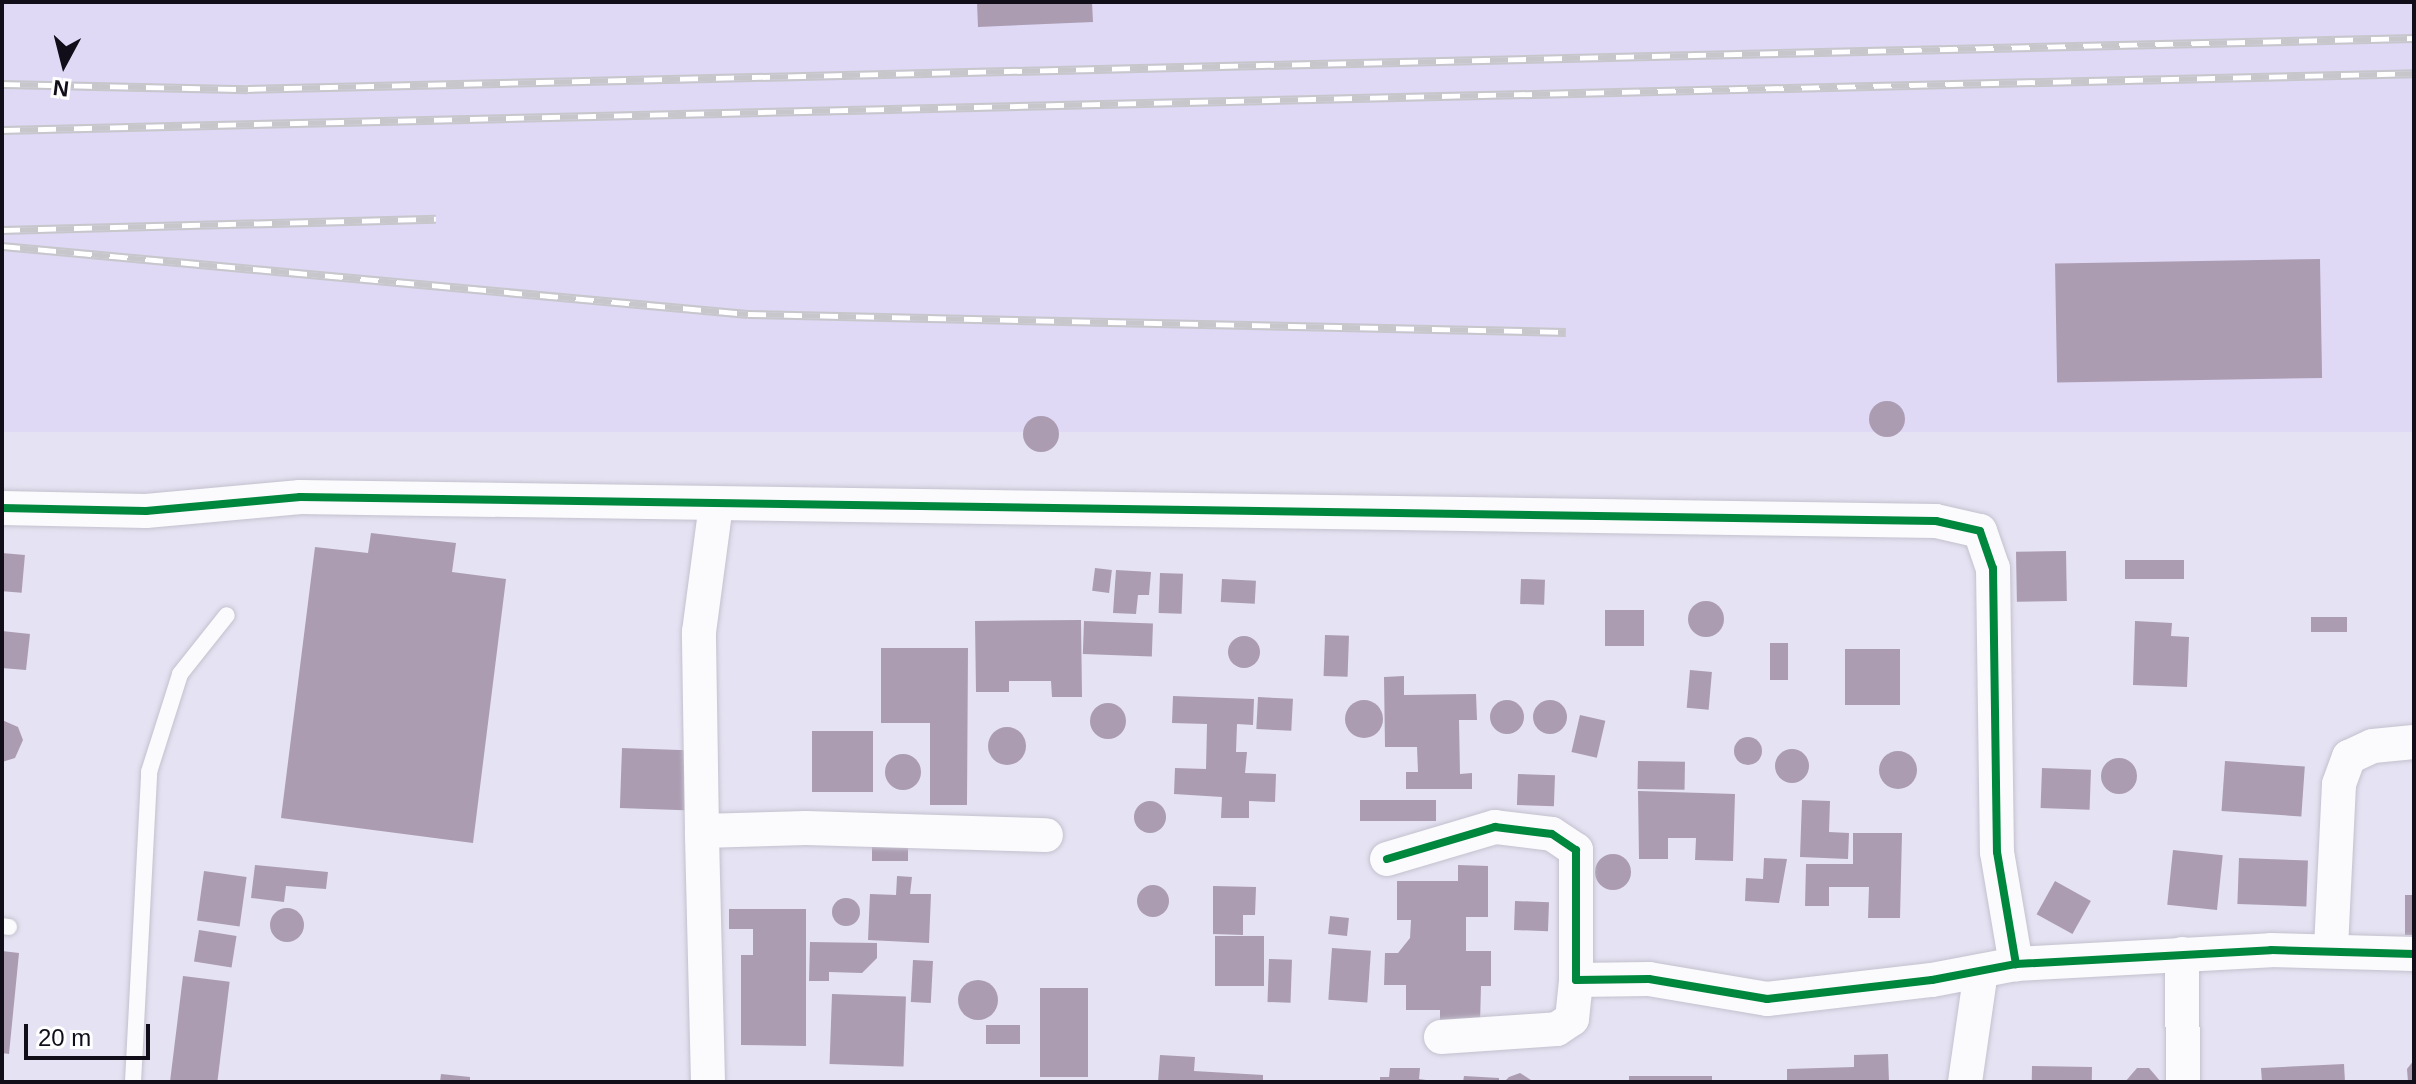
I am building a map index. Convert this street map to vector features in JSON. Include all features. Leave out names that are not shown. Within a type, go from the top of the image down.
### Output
[{"type":"street","points":[[2,508],[146,511],[300,497],[1936,521],[1980,531],[1993,568],[1997,852],[2016,964]]},
{"type":"street","points":[[708,1082],[699,632],[716,505]]},
{"type":"street","points":[[2331,948],[2339,784],[2349,757],[2373,746],[2414,742]]},
{"type":"street","points":[[1387,859],[1495,827],[1552,834],[1576,850],[1576,980],[1572,1019],[1557,1029],[1441,1037]]},
{"type":"street","points":[[702,831],[806,828],[1046,835]]},
{"type":"street","points":[[1576,980],[1649,979],[1767,999],[2016,964],[2331,948],[2414,954]]},
{"type":"street","points":[[2182,954],[2183,1082]]},
{"type":"street","points":[[1965,1082],[1981,971]]},
{"type":"lane","points":[[133,1082],[149,772],[180,674],[227,615]]},
{"type":"shaded area","points":[[2,2],[2414,2],[2414,432],[2,432]]},
{"type":"building","points":[[977,2],[1092,2],[1093,22],[978,27]]},
{"type":"building","points":[[2320,259],[2322,378],[2057,383],[2055,264]]},
{"type":"building","points":[[1887,401],[1900,406],[1905,419],[1900,432],[1887,437],[1874,432],[1869,419],[1874,406]]},
{"type":"building","points":[[1041,416],[1054,421],[1059,434],[1054,447],[1041,452],[1028,447],[1023,434],[1028,421]]},
{"type":"building","points":[[371,533],[456,543],[452,572],[506,579],[473,843],[281,818],[315,547],[368,553]]},
{"type":"building","points":[[2066,551],[2067,601],[2017,602],[2016,552]]},
{"type":"building","points":[[2,553],[25,555],[22,593],[2,591]]},
{"type":"building","points":[[2125,560],[2184,560],[2184,579],[2125,579]]},
{"type":"building","points":[[1095,568],[1112,570],[1109,593],[1092,591]]},
{"type":"building","points":[[1116,570],[1151,572],[1149,595],[1138,595],[1136,614],[1113,613]]},
{"type":"building","points":[[1160,573],[1183,574],[1182,614],[1159,613]]},
{"type":"building","points":[[1222,579],[1256,581],[1255,604],[1221,602]]},
{"type":"building","points":[[1521,579],[1545,580],[1544,605],[1520,604]]},
{"type":"building","points":[[1706,601],[1719,606],[1724,619],[1719,632],[1706,637],[1693,632],[1688,619],[1693,606]]},
{"type":"building","points":[[1605,610],[1644,610],[1644,646],[1605,646]]},
{"type":"building","points":[[2311,617],[2347,617],[2347,632],[2311,632]]},
{"type":"building","points":[[1081,620],[1082,697],[1052,697],[1051,681],[1009,681],[1009,692],[976,692],[975,621]]},
{"type":"building","points":[[1084,621],[1153,623],[1152,656],[1083,654]]},
{"type":"building","points":[[2135,621],[2172,623],[2171,636],[2189,637],[2187,687],[2133,685]]},
{"type":"building","points":[[2,631],[30,634],[26,670],[2,668]]},
{"type":"building","points":[[1325,635],[1349,636],[1348,677],[1324,676]]},
{"type":"building","points":[[1244,636],[1255,641],[1260,652],[1255,663],[1244,668],[1233,663],[1228,652],[1233,641]]},
{"type":"building","points":[[1770,643],[1788,643],[1788,680],[1770,680]]},
{"type":"building","points":[[881,648],[968,648],[967,805],[930,805],[930,723],[881,723]]},
{"type":"building","points":[[1845,649],[1900,649],[1900,705],[1845,705]]},
{"type":"building","points":[[1690,670],[1712,672],[1709,710],[1687,708]]},
{"type":"building","points":[[1404,676],[1404,695],[1476,694],[1477,720],[1459,720],[1460,774],[1472,773],[1472,789],[1406,789],[1406,772],[1418,772],[1417,747],[1385,747],[1384,677]]},
{"type":"building","points":[[1173,696],[1254,699],[1253,725],[1237,724],[1236,752],[1247,752],[1245,773],[1276,774],[1275,802],[1249,801],[1249,818],[1221,818],[1222,797],[1174,794],[1175,768],[1206,769],[1207,724],[1172,723]]},
{"type":"building","points":[[1258,697],[1293,699],[1291,731],[1256,729]]},
{"type":"building","points":[[1364,700],[1377,706],[1383,719],[1377,732],[1364,738],[1351,732],[1345,719],[1351,706]]},
{"type":"building","points":[[1507,700],[1519,705],[1524,717],[1519,729],[1507,734],[1495,729],[1490,717],[1495,705]]},
{"type":"building","points":[[1550,700],[1562,705],[1567,717],[1562,729],[1550,734],[1538,729],[1533,717],[1538,705]]},
{"type":"building","points":[[1108,703],[1121,708],[1126,721],[1121,734],[1108,739],[1095,734],[1090,721],[1095,708]]},
{"type":"building","points":[[1580,715],[1605,721],[1597,758],[1571,752]]},
{"type":"building","points":[[2,720],[18,727],[23,740],[15,758],[2,762]]},
{"type":"building","points":[[1007,727],[1020,733],[1026,746],[1020,759],[1007,765],[994,759],[988,746],[994,733]]},
{"type":"building","points":[[812,731],[873,731],[873,792],[812,792]]},
{"type":"building","points":[[1748,737],[1758,741],[1762,751],[1758,761],[1748,765],[1738,761],[1734,751],[1738,741]]},
{"type":"building","points":[[622,748],[694,751],[692,810],[620,808]]},
{"type":"building","points":[[1792,749],[1804,754],[1809,766],[1804,778],[1792,783],[1780,778],[1775,766],[1780,754]]},
{"type":"building","points":[[1898,751],[1912,756],[1917,770],[1912,784],[1898,789],[1884,784],[1879,770],[1884,756]]},
{"type":"building","points":[[903,754],[916,759],[921,772],[916,785],[903,790],[890,785],[885,772],[890,759]]},
{"type":"building","points":[[2119,758],[2132,763],[2137,776],[2132,789],[2119,794],[2106,789],[2101,776],[2106,763]]},
{"type":"building","points":[[1638,761],[1685,762],[1685,790],[1638,789]]},
{"type":"building","points":[[2225,761],[2305,767],[2301,816],[2222,811]]},
{"type":"building","points":[[2042,768],[2091,770],[2090,810],[2041,808]]},
{"type":"building","points":[[1518,774],[1555,775],[1554,806],[1517,805]]},
{"type":"building","points":[[1638,791],[1735,794],[1733,861],[1695,860],[1696,838],[1668,838],[1668,859],[1639,859]]},
{"type":"building","points":[[1360,800],[1436,800],[1436,821],[1360,821]]},
{"type":"building","points":[[1802,800],[1830,801],[1829,832],[1849,833],[1848,859],[1800,857]]},
{"type":"building","points":[[1150,801],[1161,806],[1166,817],[1161,828],[1150,833],[1139,828],[1134,817],[1139,806]]},
{"type":"building","points":[[1853,833],[1902,833],[1900,918],[1868,918],[1869,887],[1829,887],[1829,906],[1805,906],[1806,864],[1853,864]]},
{"type":"building","points":[[872,847],[908,847],[908,861],[872,861]]},
{"type":"building","points":[[2173,850],[2223,855],[2217,910],[2167,905]]},
{"type":"building","points":[[1613,854],[1626,859],[1631,872],[1626,885],[1613,890],[1600,885],[1595,872],[1600,859]]},
{"type":"building","points":[[1764,858],[1787,859],[1779,903],[1745,901],[1746,878],[1763,879]]},
{"type":"building","points":[[2239,858],[2308,860],[2306,906],[2237,904]]},
{"type":"building","points":[[255,865],[328,872],[326,889],[286,886],[284,902],[251,898]]},
{"type":"building","points":[[1458,865],[1488,866],[1488,917],[1466,917],[1466,951],[1491,951],[1491,986],[1481,986],[1480,1024],[1440,1024],[1440,1010],[1406,1010],[1406,985],[1384,985],[1385,953],[1398,953],[1410,938],[1411,920],[1397,920],[1397,881],[1458,881]]},
{"type":"building","points":[[204,871],[247,877],[240,926],[197,921]]},
{"type":"building","points":[[897,876],[912,877],[910,894],[931,894],[929,943],[868,940],[870,894],[896,895]]},
{"type":"building","points":[[2055,881],[2091,901],[2072,934],[2037,914]]},
{"type":"building","points":[[1153,885],[1164,890],[1169,901],[1164,912],[1153,917],[1142,912],[1137,901],[1142,890]]},
{"type":"building","points":[[1213,886],[1256,887],[1255,915],[1243,915],[1243,935],[1213,934]]},
{"type":"building","points":[[2405,895],[2414,895],[2414,935],[2405,935]]},
{"type":"building","points":[[846,898],[856,902],[860,912],[856,922],[846,926],[836,922],[832,912],[836,902]]},
{"type":"building","points":[[1515,901],[1549,902],[1548,931],[1514,930]]},
{"type":"building","points":[[287,908],[299,913],[304,925],[299,937],[287,942],[275,937],[270,925],[275,913]]},
{"type":"building","points":[[729,909],[806,909],[806,1046],[741,1045],[741,955],[753,955],[753,929],[729,929]]},
{"type":"building","points":[[1330,916],[1349,918],[1347,936],[1328,934]]},
{"type":"building","points":[[199,930],[237,936],[232,968],[194,962]]},
{"type":"building","points":[[1215,936],[1264,936],[1264,986],[1215,986]]},
{"type":"building","points":[[810,942],[877,943],[877,958],[862,973],[829,972],[829,981],[809,981]]},
{"type":"building","points":[[1332,948],[1371,951],[1367,1003],[1328,1000]]},
{"type":"building","points":[[2,951],[19,953],[9,1054],[2,1053]]},
{"type":"building","points":[[1269,959],[1292,960],[1290,1003],[1267,1002]]},
{"type":"building","points":[[913,960],[933,961],[931,1003],[911,1002]]},
{"type":"building","points":[[183,976],[230,982],[217,1082],[170,1082]]},
{"type":"building","points":[[978,980],[992,986],[998,1000],[992,1014],[978,1020],[964,1014],[958,1000],[964,986]]},
{"type":"building","points":[[1040,988],[1088,988],[1088,1077],[1040,1077]]},
{"type":"building","points":[[832,994],[906,997],[904,1067],[830,1064]]},
{"type":"building","points":[[986,1025],[1020,1025],[1020,1044],[986,1044]]},
{"type":"building","points":[[1888,1054],[1889,1082],[1787,1082],[1787,1069],[1854,1067],[1854,1055]]},
{"type":"building","points":[[1160,1055],[1195,1057],[1194,1071],[1263,1075],[1263,1082],[1158,1082]]},
{"type":"building","points":[[2414,1060],[2414,1082],[2408,1082],[2407,1069]]},
{"type":"building","points":[[2344,1064],[2345,1082],[2262,1082],[2261,1068]]},
{"type":"building","points":[[2032,1066],[2092,1067],[2092,1082],[2032,1082]]},
{"type":"building","points":[[1390,1068],[1420,1068],[1419,1079],[1441,1082],[1380,1082],[1380,1077],[1389,1077]]},
{"type":"building","points":[[2137,1068],[2149,1068],[2161,1082],[2125,1082]]},
{"type":"building","points":[[1520,1073],[1534,1082],[1504,1082],[1509,1077]]},
{"type":"building","points":[[441,1074],[470,1077],[470,1082],[440,1082]]},
{"type":"building","points":[[1464,1076],[1499,1078],[1499,1082],[1463,1082]]},
{"type":"building","points":[[1629,1076],[1712,1076],[1712,1082],[1629,1082]]},
{"type":"railway","points":[[2,84],[248,89],[2414,38]]},
{"type":"railway","points":[[2,130],[2414,73]]},
{"type":"railway","points":[[2,230],[436,219]]},
{"type":"railway","points":[[2,246],[748,314],[1566,332]]},
{"type":"cycle path","points":[[2,508],[146,511],[300,497],[1936,521],[1980,531],[1993,568],[1997,852],[2016,964]]},
{"type":"cycle path","points":[[1387,859],[1495,827],[1552,834],[1576,850],[1576,980],[1649,979],[1767,999],[1932,980],[2016,964],[2271,950],[2414,954]]}]
